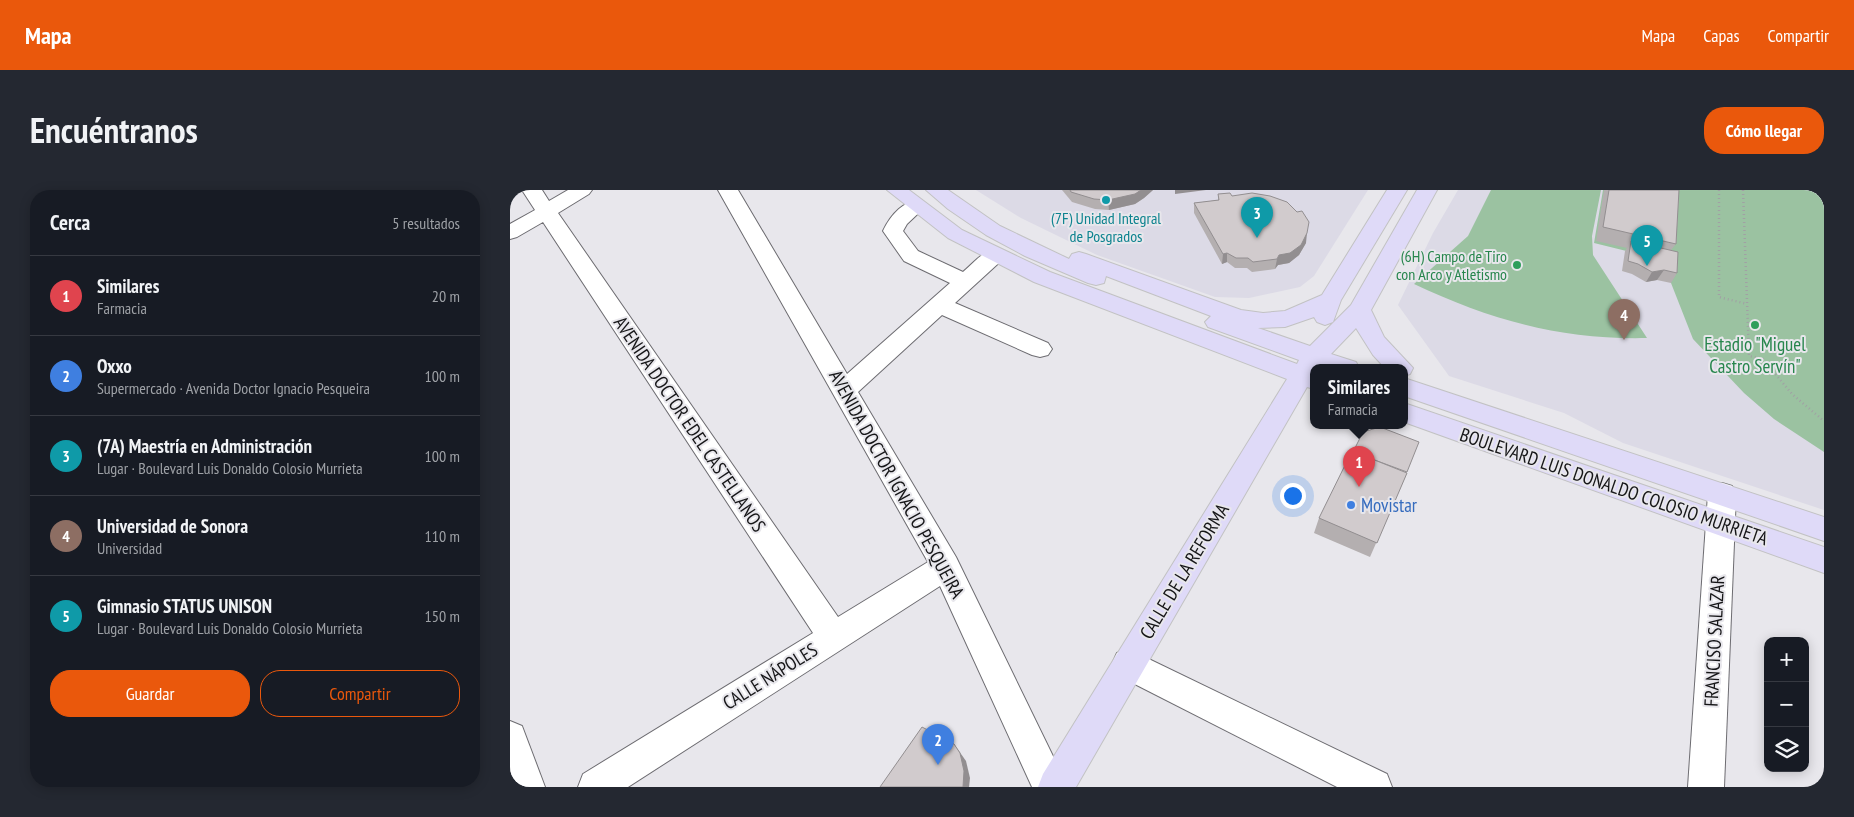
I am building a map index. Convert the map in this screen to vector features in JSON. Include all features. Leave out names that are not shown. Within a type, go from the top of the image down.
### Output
[{"type":"main road","points":[[897,190],[1155,288],[1257,322],[1283,320],[1302,315],[1330,300]]},
{"type":"main road","points":[[936,190],[976,221],[1013,243],[1310,371]]},
{"type":"main road","name":"CALLE DE LA REFORMA","points":[[1312,364],[1330,300],[1396,190]]},
{"type":"main road","name":"CALLE DE LA REFORMA","points":[[1316,364],[1360,310],[1427,190]]},
{"type":"main road","points":[[916,198],[955,234],[1042,277],[1310,371]]},
{"type":"main road","points":[[1360,310],[1370,335],[1380,351],[1397,364]]},
{"type":"main road","name":"CALLE DE LA REFORMA","points":[[1056,787],[1128,664],[1310,371]]},
{"type":"main road","points":[[1408,372],[1436,386],[1545,424],[1610,456]]},
{"type":"main road","name":"BOULEVARD LUIS DONALDO COLOSIO MURRIETA","points":[[1408,388],[1610,456],[1824,560]]},
{"type":"main road","name":"BOULEVARD LUIS DONALDO COLOSIO MURRIETA","points":[[1408,413],[1722,509],[1824,529]]},
{"type":"street","name":"AVENIDA DOCTOR EDEL CASTELLANOS","points":[[532,190],[833,636]]},
{"type":"street","points":[[510,233],[582,190]]},
{"type":"street","name":"AVENIDA DOCTOR IGNACIO PESQUEIRA","points":[[728,190],[946,566],[1050,787]]},
{"type":"street","points":[[916,198],[898,220],[893,231],[911,256],[964,281]]},
{"type":"street","points":[[845,390],[995,255]]},
{"type":"street","points":[[938,305],[1040,349]]},
{"type":"street","name":"FRANCISO SALAZAR","points":[[1706,787],[1722,509]]},
{"type":"street","name":"CALLE NÁPOLES","points":[[596,787],[946,566]]},
{"type":"street","points":[[1128,664],[1374,787]]},
{"type":"street","points":[[510,738],[527,787]]},
{"type":"path","points":[[1719,190],[1719,297],[1747,304]]},
{"type":"path","points":[[1743,190],[1749,356],[1763,359],[1792,394],[1824,420]]},
{"type":"shaded area","points":[[976,190],[1368,190],[1314,276],[1300,287],[1249,298],[1215,297],[1097,255],[1021,218]]},
{"type":"shaded area","points":[[1458,190],[1824,190],[1824,510],[1623,443],[1564,413],[1449,376],[1398,305],[1433,233]]},
{"type":"green space","name":"(6H) Campo de Tiro con Arco y Atletismo","points":[[1491,190],[1601,190],[1592,236],[1593,255],[1647,338],[1585,335],[1527,325],[1471,308],[1414,284],[1468,236]]},
{"type":"green space","name":"Estadio \"Miguel Castro Servín\"","points":[[1603,190],[1824,190],[1824,452],[1774,419],[1744,393],[1693,339],[1671,283],[1671,262],[1594,243]]},
{"type":"building","points":[[1070,190],[1141,190],[1135,194],[1108,200],[1094,199],[1071,192]]},
{"type":"building","points":[[1609,190],[1679,190],[1676,244],[1603,227]]},
{"type":"building","points":[[1230,193],[1232,196],[1252,193],[1270,196],[1287,202],[1297,212],[1302,211],[1309,222],[1307,233],[1301,245],[1290,253],[1279,255],[1277,259],[1253,262],[1248,258],[1236,258],[1227,253],[1223,254],[1194,203],[1219,200],[1218,194]]},
{"type":"building","points":[[1631,241],[1678,252],[1677,273],[1664,270],[1652,272],[1628,261]]},
{"type":"building","points":[[1373,429],[1385,429],[1419,442],[1407,472],[1353,452],[1363,432]]},
{"type":"building","points":[[1352,451],[1407,473],[1377,543],[1319,518]]},
{"type":"building","points":[[922,727],[954,744],[960,753],[964,771],[963,787],[880,787]]},
{"type":"place","name":"(7F) Unidad Integral de Posgrados","points":[[1106,200]]},
{"type":"place","name":"(7A) Maestría en Administración","points":[[1257,238]]},
{"type":"place","name":"(6H) Campo de Tiro con Arco y Atletismo","points":[[1517,265]]},
{"type":"place","name":"Gimnasio STATUS UNISON","points":[[1647,266]]},
{"type":"place","name":"Estadio \"Miguel Castro Servín\"","points":[[1755,325]]},
{"type":"place","name":"Universidad de Sonora","points":[[1624,340]]},
{"type":"place","name":"Similares","points":[[1359,487]]},
{"type":"place","name":"Movistar","points":[[1351,505]]},
{"type":"place","name":"Oxxo","points":[[938,765]]}]
